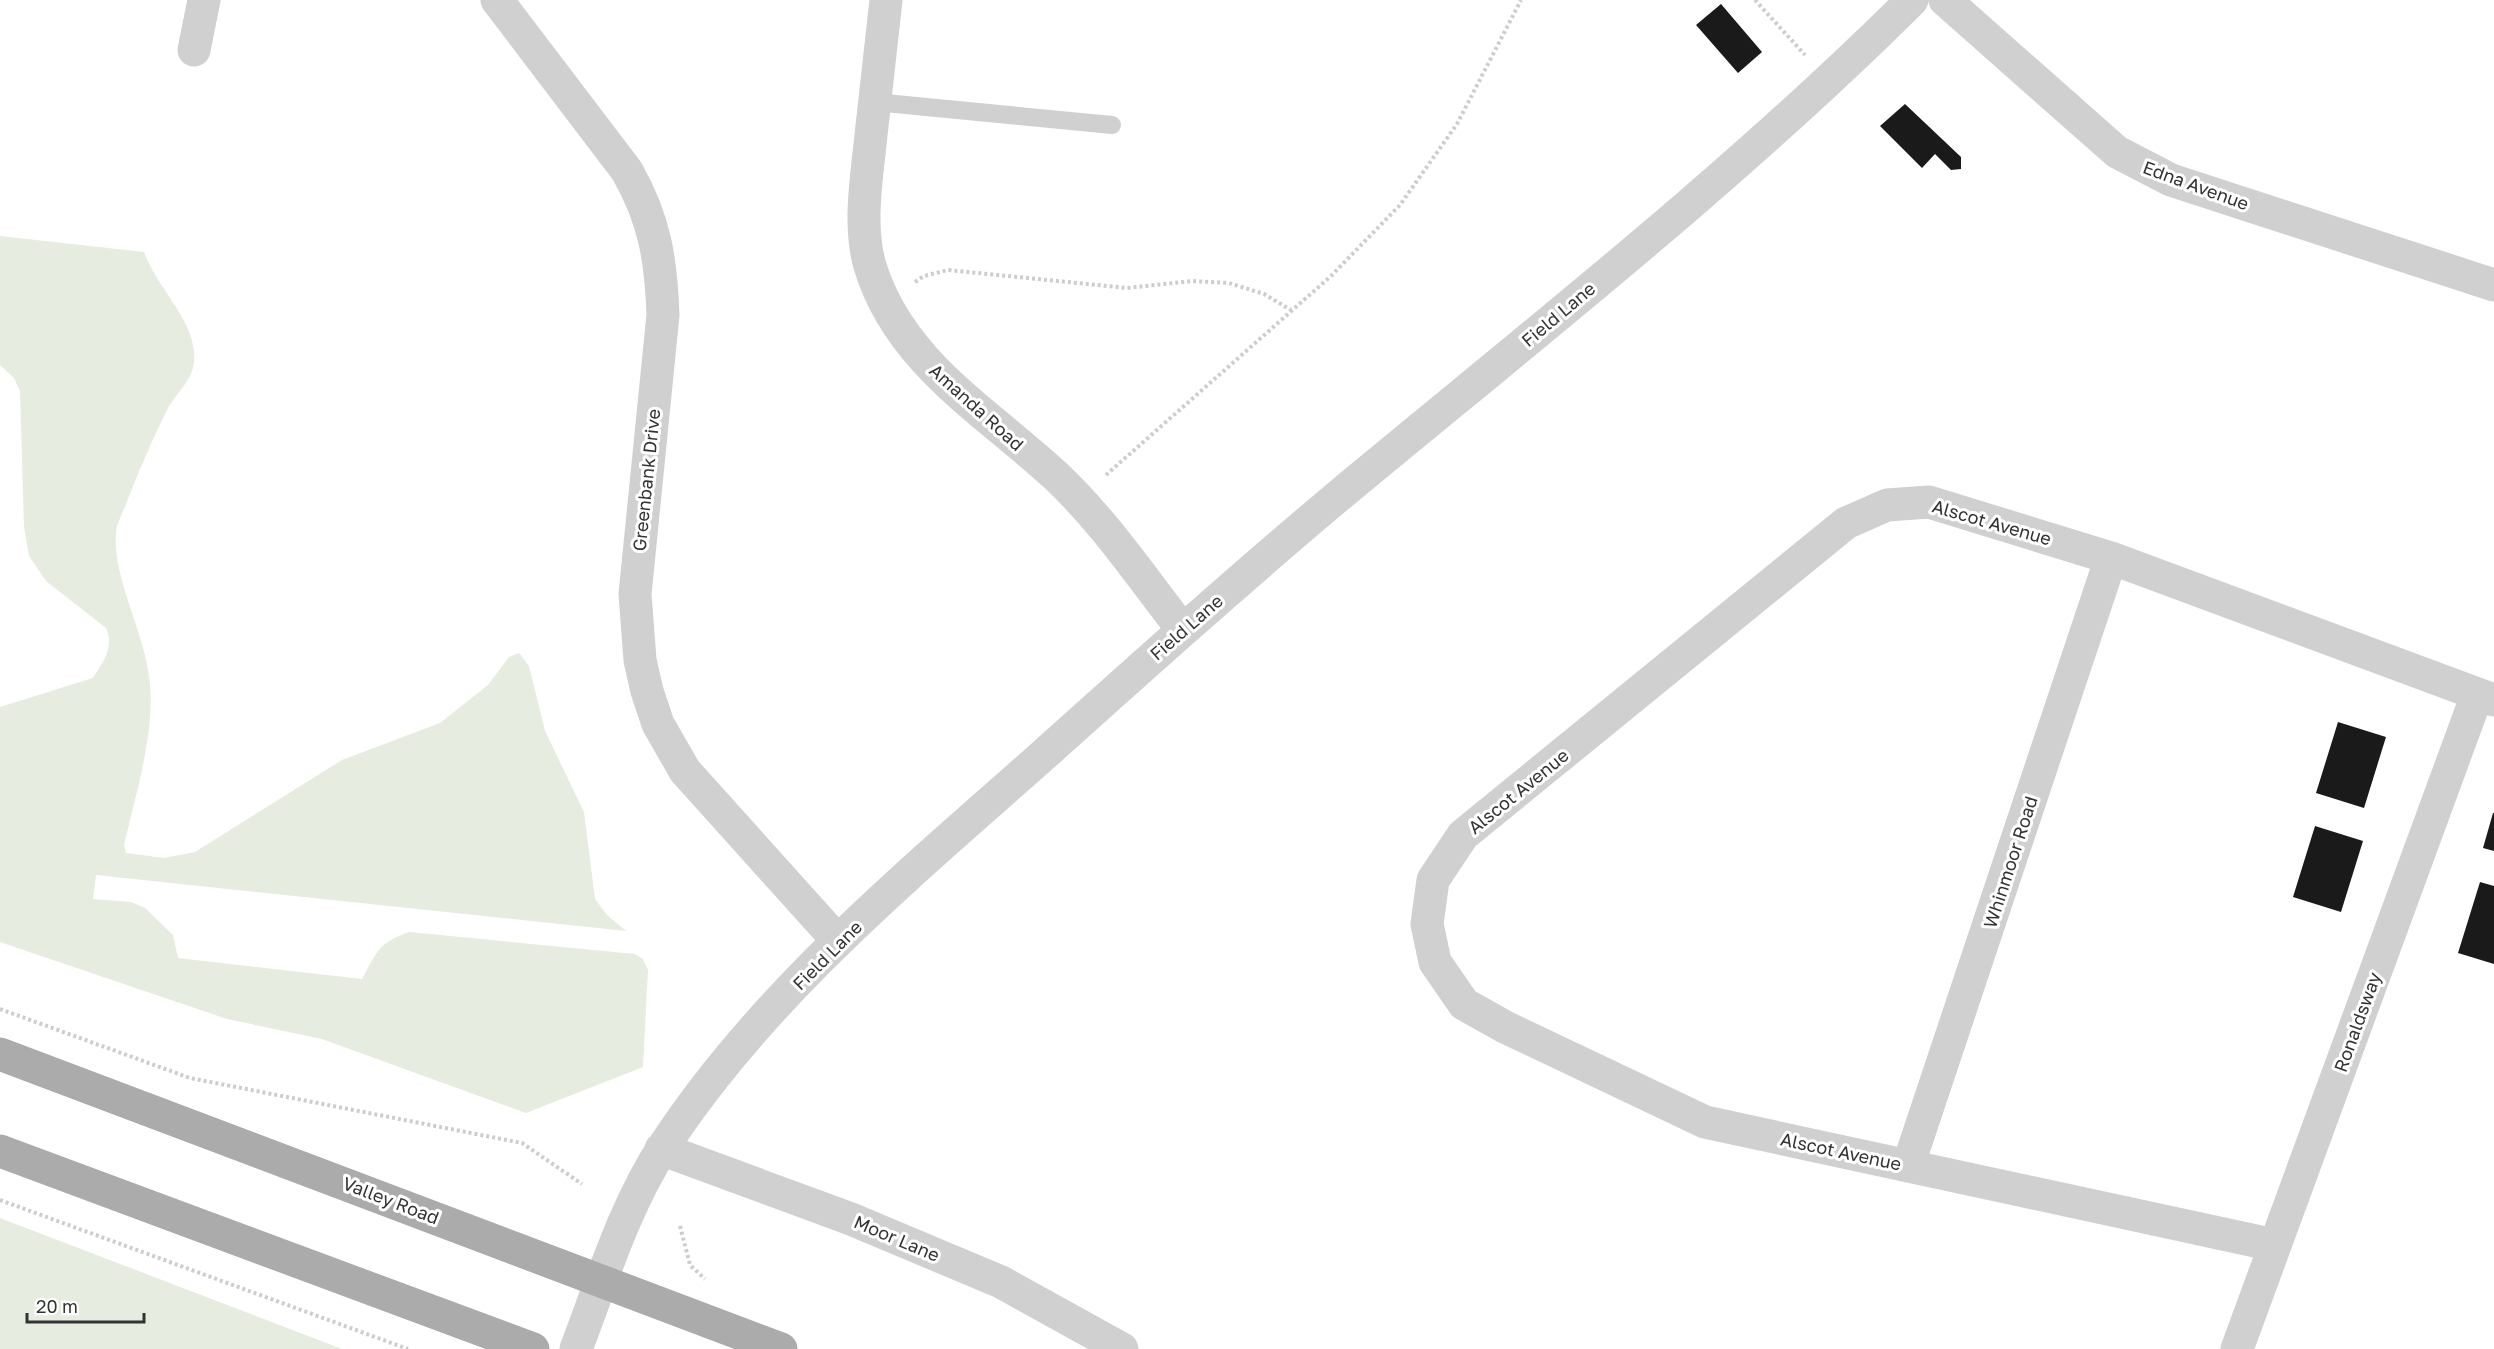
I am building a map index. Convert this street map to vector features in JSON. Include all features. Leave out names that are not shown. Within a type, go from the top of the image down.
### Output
[{"type":"main road","name":"Valley Road","points":[[0,1054],[602,1279],[782,1349]]},
{"type":"main road","points":[[0,1151],[533,1349]]},
{"type":"street","points":[[194,50],[204,0]]},
{"type":"street","name":"Greenbank Drive","points":[[496,0],[627,171],[644,201],[655,233],[662,279],[663,315],[635,594],[640,660],[658,724],[685,771],[838,941]]},
{"type":"street","name":"Amanda Road","points":[[886,0],[866,184],[866,237],[870,265],[886,303],[912,346],[949,386],[1056,476],[1079,500],[1183,630]]},
{"type":"street","name":"Field Lane","points":[[576,1349],[632,1206],[662,1149],[728,1061],[774,1007],[838,941],[1183,630],[1341,494],[1657,232],[1829,82],[1912,0]]},
{"type":"street","name":"Edna Avenue","points":[[1945,0],[2094,133],[2139,165],[2171,180],[2494,285]]},
{"type":"street","name":"Alscot Avenue","points":[[2274,1245],[1706,1122],[1505,1027],[1464,1004],[1435,962],[1427,924],[1434,880],[1463,836],[1846,523],[1887,505],[1929,502],[2111,558],[2486,698]]},
{"type":"street","name":"Whinmoor Road","points":[[1908,1166],[2111,558]]},
{"type":"street","name":"Ronaldsway","points":[[2237,1349],[2274,1245],[2486,698]]},
{"type":"street","name":"Moor Lane","points":[[662,1149],[851,1219],[1000,1282],[1122,1349]]},
{"type":"lane","points":[[875,102],[1112,125]]},
{"type":"path","points":[[1079,500],[1141,441],[1330,276],[1400,205],[1457,124],[1521,0]]},
{"type":"path","points":[[1755,0],[1829,82]]},
{"type":"path","points":[[886,303],[924,276],[948,270],[1127,288],[1192,282],[1229,283],[1264,294],[1291,310]]},
{"type":"path","points":[[0,1009],[190,1078],[522,1143],[582,1184]]},
{"type":"path","points":[[0,1200],[408,1349]]},
{"type":"path","points":[[680,1226],[690,1265],[710,1284]]},
{"type":"shaded area","points":[[0,236],[144,252],[157,278],[187,326],[192,339],[193,369],[162,420],[116,530],[119,569],[147,665],[151,703],[147,744],[124,845],[126,853],[164,858],[195,852],[342,760],[440,723],[488,685],[509,657],[519,653],[529,666],[545,731],[584,812],[595,899],[607,915],[626,931],[96,875],[93,899],[131,902],[145,908],[173,935],[178,958],[362,979],[384,945],[409,932],[635,954],[643,959],[648,970],[643,1067],[526,1113],[322,1039],[227,1019],[0,942],[0,707],[93,678],[107,654],[109,642],[106,628],[46,581],[29,556],[24,527],[20,391],[14,378],[0,365]]},
{"type":"shaded area","points":[[0,1218],[342,1349],[0,1349]]},
{"type":"building","points":[[1721,4],[1762,52],[1738,73],[1696,25]]},
{"type":"building","points":[[1905,104],[1961,157],[1961,169],[1951,170],[1935,154],[1922,168],[1880,126]]},
{"type":"building","points":[[2338,722],[2386,737],[2364,808],[2316,793]]},
{"type":"building","points":[[2494,813],[2494,851],[2483,848]]},
{"type":"building","points":[[2315,826],[2363,841],[2341,912],[2293,897]]},
{"type":"building","points":[[2480,882],[2494,886],[2494,964],[2458,953]]}]
